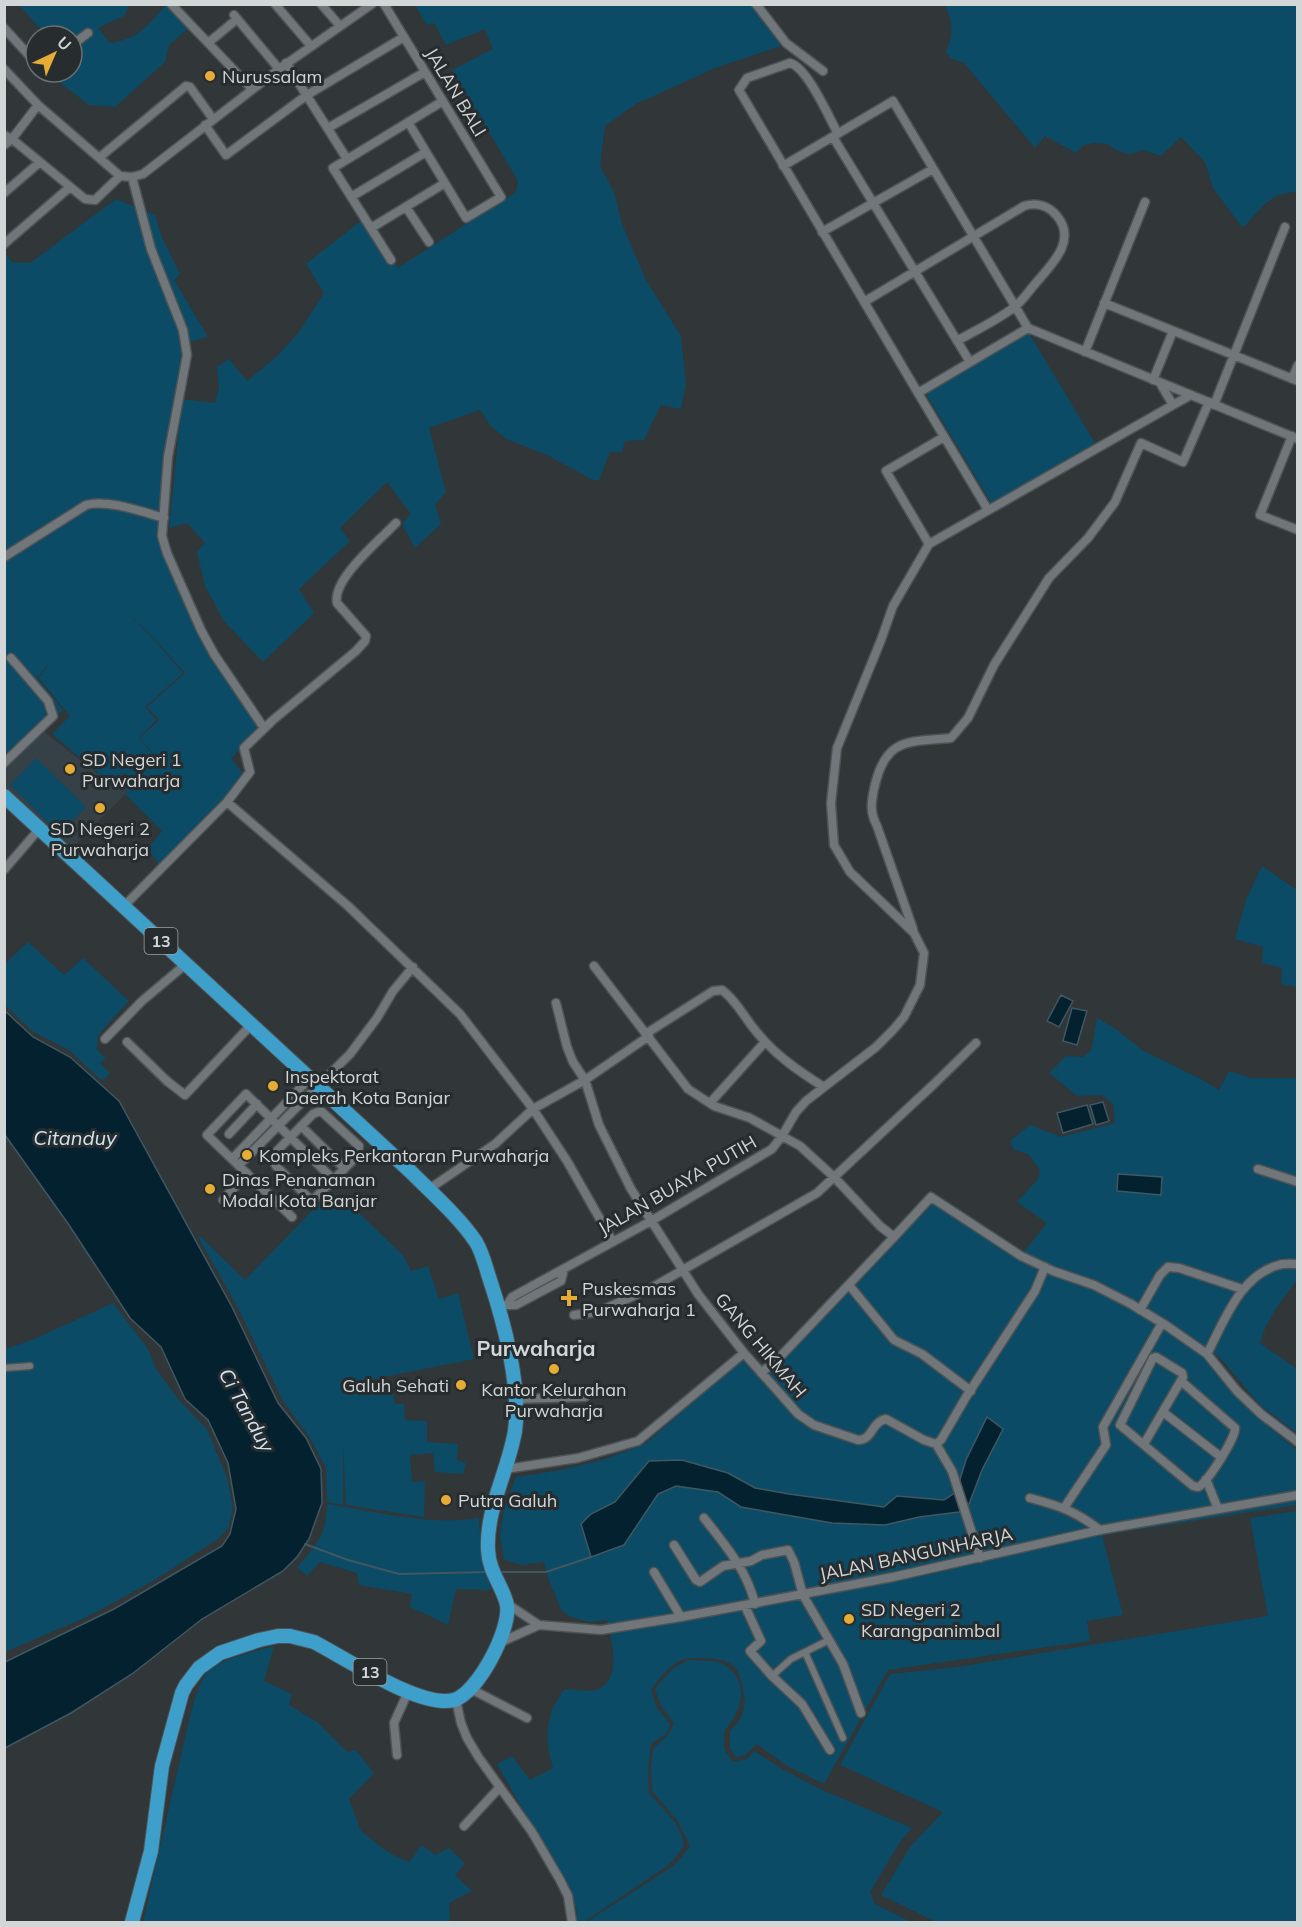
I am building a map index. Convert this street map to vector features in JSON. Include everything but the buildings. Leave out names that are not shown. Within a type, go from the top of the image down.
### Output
[{"type":"highway","name":"13","points":[[4,796],[429,1189],[476,1242],[503,1306],[515,1399],[515,1426],[506,1469],[491,1512],[488,1551],[491,1568],[506,1603]]},
{"type":"highway","points":[[456,1700],[487,1665],[499,1643],[508,1614],[506,1603]]},
{"type":"highway","name":"13","points":[[132,1923],[151,1851],[162,1766],[182,1693],[199,1668],[220,1653],[259,1640],[290,1636],[314,1642],[408,1692],[428,1700],[456,1700]]},
{"type":"street","points":[[171,4],[252,89]]},
{"type":"street","points":[[274,4],[311,46]]},
{"type":"street","points":[[321,4],[340,26]]},
{"type":"street","name":"JALAN BALI","points":[[384,4],[501,197],[466,218],[445,183]]},
{"type":"street","points":[[756,4],[786,43],[823,70]]},
{"type":"street","points":[[4,69],[38,105],[120,176],[132,177],[143,174],[252,89],[370,5]]},
{"type":"street","points":[[208,43],[235,17],[283,66],[307,96],[347,159]]},
{"type":"street","points":[[4,28],[24,50]]},
{"type":"street","points":[[84,36],[88,33]]},
{"type":"street","points":[[205,125],[226,155],[307,96],[404,37]]},
{"type":"street","points":[[970,362],[873,203],[835,135],[812,87],[796,64],[790,63],[747,78],[739,90],[741,94],[988,510]]},
{"type":"street","points":[[328,129],[425,72]]},
{"type":"street","points":[[4,79],[18,85]]},
{"type":"street","points":[[100,157],[182,88],[190,87],[213,119]]},
{"type":"street","points":[[391,260],[333,168],[443,101]]},
{"type":"street","points":[[783,166],[893,101],[1028,328],[1295,438],[1260,515],[1298,530]]},
{"type":"street","points":[[38,105],[7,140],[40,162],[85,199],[95,200],[120,176]]},
{"type":"street","points":[[371,228],[445,183],[408,122]]},
{"type":"street","points":[[351,197],[426,152]]},
{"type":"street","points":[[4,193],[40,162]]},
{"type":"street","points":[[822,232],[933,168]]},
{"type":"street","points":[[132,177],[151,249],[183,330],[187,355],[168,457],[162,536],[167,553],[201,630],[214,654],[264,728]]},
{"type":"street","points":[[4,244],[70,187]]},
{"type":"street","points":[[1085,352],[1145,202]]},
{"type":"street","points":[[864,302],[1030,204],[1047,208],[1060,220],[1064,232],[1061,250],[1015,307],[957,341]]},
{"type":"street","points":[[406,207],[429,242]]},
{"type":"street","points":[[1212,404],[1285,227]]},
{"type":"street","points":[[1104,303],[1295,380],[1298,365]]},
{"type":"street","points":[[918,393],[1028,328]]},
{"type":"street","points":[[1157,381],[1173,331]]},
{"type":"street","points":[[1157,381],[1173,405]]},
{"type":"street","points":[[914,933],[850,872],[834,845],[831,803],[837,748],[882,640],[893,606],[929,544],[1191,395]]},
{"type":"street","name":"JALAN BUAYA PUTIH","points":[[503,1306],[512,1297],[651,1221],[766,1153],[782,1136],[796,1112],[876,1047],[901,1021],[921,985],[924,953],[914,933],[872,817],[871,805],[879,769],[887,754],[907,742],[951,738],[968,718],[994,665],[1049,578],[1088,538],[1115,502],[1141,444],[1183,462],[1212,404]]},
{"type":"street","points":[[929,544],[886,471],[944,437]]},
{"type":"street","points":[[4,557],[86,505],[93,503],[138,510],[164,518]]},
{"type":"street","points":[[124,906],[227,802],[250,772],[244,748],[365,641],[366,636],[341,609],[336,597],[358,561],[396,523]]},
{"type":"street","points":[[4,763],[53,716],[48,701],[11,658]]},
{"type":"street","points":[[227,802],[348,906],[471,1026],[533,1109],[567,1161],[613,1242]]},
{"type":"street","points":[[4,870],[40,828]]},
{"type":"street","points":[[105,1039],[142,1001],[186,964]]},
{"type":"street","points":[[594,966],[681,1082],[710,1103],[750,1118],[810,1154],[880,1226],[894,1237]]},
{"type":"street","points":[[236,1162],[272,1118],[350,1054],[412,967]]},
{"type":"street","points":[[429,1189],[495,1144],[533,1109],[585,1080],[713,991],[722,990],[733,1000],[765,1042],[785,1061],[824,1087]]},
{"type":"street","name":"GANG HIKMAH","points":[[556,1003],[573,1062],[585,1080],[599,1125],[631,1189],[698,1294],[785,1401],[813,1425],[858,1440],[864,1440],[869,1436],[874,1424],[886,1419],[936,1444]]},
{"type":"street","points":[[127,1042],[167,1081],[185,1095],[250,1025]]},
{"type":"street","points":[[710,1103],[765,1042]]},
{"type":"street","points":[[574,1316],[598,1312],[621,1303],[683,1272],[748,1231],[817,1193],[976,1043]]},
{"type":"street","points":[[236,1162],[279,1125],[313,1083]]},
{"type":"street","points":[[292,1217],[207,1135],[246,1094],[333,1179]]},
{"type":"street","points":[[229,1134],[257,1104]]},
{"type":"street","points":[[322,1112],[359,1146],[357,1156],[312,1201],[276,1166],[274,1154],[291,1137],[313,1114],[322,1112]]},
{"type":"street","points":[[302,1126],[344,1168]]},
{"type":"street","points":[[1258,1169],[1298,1182]]},
{"type":"street","points":[[223,1200],[247,1173]]},
{"type":"street","points":[[761,1373],[779,1358],[931,1197],[1021,1256],[1094,1285],[1162,1323],[1207,1354],[1237,1391],[1261,1414],[1298,1442]]},
{"type":"street","points":[[1207,1354],[1242,1289],[1264,1271],[1279,1264],[1298,1264]]},
{"type":"street","points":[[980,1558],[952,1471],[936,1444],[941,1440],[1035,1291],[1045,1267]]},
{"type":"street","points":[[1140,1310],[1160,1275],[1168,1267],[1189,1271],[1242,1289]]},
{"type":"street","points":[[849,1285],[894,1340],[922,1354],[971,1391]]},
{"type":"street","points":[[1064,1508],[1106,1445],[1103,1427],[1162,1323]]},
{"type":"street","points":[[506,1469],[578,1458],[638,1441],[744,1353]]},
{"type":"street","points":[[1144,1444],[1181,1382],[1182,1373],[1159,1358],[1153,1358],[1120,1422],[1123,1429],[1193,1486],[1199,1486],[1206,1479],[1236,1433],[1235,1428],[1181,1382]]},
{"type":"street","points":[[4,1368],[30,1366]]},
{"type":"street","points":[[515,1399],[585,1397]]},
{"type":"street","points":[[1162,1412],[1221,1457]]},
{"type":"street","points":[[1206,1479],[1218,1509]]},
{"type":"street","name":"JALAN BANGUNHARJA","points":[[539,1625],[601,1630],[746,1606],[980,1558],[1100,1530],[1298,1495]]},
{"type":"street","points":[[1030,1498],[1064,1508],[1079,1515],[1100,1530]]},
{"type":"street","points":[[704,1518],[739,1564],[755,1604]]},
{"type":"street","points":[[674,1545],[699,1582],[723,1566],[739,1564],[787,1549],[794,1562],[803,1595],[843,1664],[861,1713]]},
{"type":"street","points":[[654,1572],[681,1617]]},
{"type":"street","points":[[506,1603],[539,1625]]},
{"type":"street","points":[[746,1606],[761,1641],[750,1651],[772,1676],[802,1704],[830,1750]]},
{"type":"street","points":[[499,1643],[539,1625]]},
{"type":"street","points":[[772,1676],[784,1664],[829,1640]]},
{"type":"street","points":[[805,1652],[843,1738]]},
{"type":"street","points":[[469,1688],[527,1718]]},
{"type":"street","points":[[397,1755],[394,1723],[408,1692]]},
{"type":"street","points":[[456,1700],[467,1738],[532,1832],[560,1880],[568,1896],[573,1916],[572,1923]]},
{"type":"street","points":[[464,1826],[500,1787]]},
{"type":"shaded area","points":[[19,5],[130,5],[124,16],[98,28],[110,43],[128,38],[142,30],[166,5],[190,27],[169,45],[165,62],[115,107],[89,105],[62,84],[84,84],[84,24],[36,24]]},
{"type":"shaded area","points":[[415,5],[751,5],[781,46],[715,68],[636,104],[605,126],[600,166],[614,192],[622,224],[646,280],[681,336],[686,384],[681,409],[661,405],[644,440],[625,441],[622,452],[610,452],[599,480],[593,480],[547,455],[506,439],[490,425],[480,410],[429,428],[446,492],[435,505],[441,524],[415,548],[402,524],[411,514],[387,482],[340,528],[350,541],[299,589],[314,613],[263,662],[224,621],[205,586],[197,552],[205,543],[187,523],[169,528],[182,399],[215,403],[219,388],[217,367],[229,359],[247,381],[277,356],[299,332],[324,293],[306,264],[366,217],[398,268],[516,192],[518,181],[452,70],[493,49],[485,29],[446,45],[434,23],[427,25]]},
{"type":"shaded area","points":[[945,5],[1297,5],[1297,192],[1273,198],[1242,227],[1213,188],[1205,162],[1181,137],[1161,156],[1143,150],[1131,154],[1120,152],[1107,144],[1095,143],[1084,145],[1076,153],[1045,136],[1035,148],[964,63],[950,58],[946,51],[950,39],[950,17]]},
{"type":"shaded area","points":[[116,199],[155,215],[162,238],[180,274],[174,280],[208,337],[181,344],[182,354],[164,457],[163,554],[197,632],[261,731],[231,758],[248,780],[159,865],[148,848],[162,831],[125,794],[155,756],[140,738],[159,720],[147,707],[185,673],[148,632],[122,609],[148,633],[183,673],[145,707],[156,720],[139,738],[153,755],[133,780],[124,773],[111,784],[52,734],[70,716],[39,678],[51,661],[37,678],[63,710],[5,765],[5,254],[12,262],[30,263]]},
{"type":"shaded area","points":[[1029,333],[1095,443],[992,504],[926,394]]},
{"type":"shaded area","points":[[43,731],[111,784],[120,775],[133,786],[72,848],[5,788],[5,766]]},
{"type":"shaded area","points":[[36,758],[86,807],[59,834],[10,785]]},
{"type":"shaded area","points":[[1262,866],[1297,890],[1297,987],[1281,984],[1282,968],[1262,963],[1263,947],[1235,939],[1246,900]]},
{"type":"shaded area","points":[[28,942],[64,975],[83,958],[129,1001],[98,1035],[97,1050],[106,1058],[100,1063],[110,1073],[102,1081],[69,1050],[32,1031],[5,1005],[5,964]]},
{"type":"shaded area","points":[[1097,1018],[1116,1029],[1142,1050],[1219,1090],[1229,1071],[1252,1078],[1297,1078],[1297,1280],[1271,1318],[1260,1343],[1297,1369],[1297,1433],[1261,1406],[1220,1358],[1183,1332],[1101,1283],[1045,1264],[1024,1252],[1047,1223],[1017,1202],[1038,1179],[1040,1170],[1028,1154],[1014,1150],[1010,1141],[1030,1125],[1061,1137],[1115,1123],[1113,1104],[1102,1095],[1077,1096],[1049,1073],[1066,1056],[1082,1057],[1091,1051]]},
{"type":"shaded area","points":[[330,1192],[342,1197],[403,1255],[411,1271],[428,1266],[439,1299],[458,1293],[474,1359],[364,1381],[366,1392],[392,1388],[395,1404],[404,1404],[405,1420],[427,1421],[427,1442],[458,1444],[457,1460],[466,1463],[463,1474],[435,1472],[433,1453],[410,1455],[412,1482],[425,1481],[424,1517],[346,1505],[343,1445],[343,1505],[327,1502],[326,1468],[310,1438],[283,1401],[236,1304],[198,1237],[200,1236],[245,1280]]},
{"type":"shaded area","points":[[931,1201],[1065,1278],[1099,1291],[1125,1305],[1191,1347],[1207,1361],[1258,1418],[1297,1450],[1297,1505],[1102,1535],[1123,1615],[1087,1621],[1090,1641],[888,1670],[824,1784],[787,1766],[757,1744],[745,1755],[736,1757],[730,1749],[730,1731],[741,1717],[744,1707],[739,1674],[726,1661],[692,1658],[679,1661],[665,1672],[651,1690],[657,1708],[670,1724],[666,1734],[651,1744],[648,1768],[649,1793],[675,1822],[684,1846],[670,1864],[586,1922],[576,1922],[577,1912],[572,1895],[497,1764],[512,1756],[530,1780],[553,1768],[548,1746],[548,1726],[553,1707],[565,1689],[590,1691],[606,1684],[613,1668],[613,1648],[607,1620],[589,1622],[571,1617],[562,1611],[549,1581],[544,1562],[522,1565],[504,1560],[500,1536],[504,1508],[516,1477],[561,1470],[605,1459],[645,1444],[744,1358],[760,1378],[827,1314]]},
{"type":"shaded area","points":[[113,1303],[148,1349],[156,1369],[179,1400],[207,1429],[227,1478],[233,1507],[229,1527],[218,1539],[153,1581],[87,1617],[5,1652],[5,1349],[32,1340]]},
{"type":"shaded area","points":[[328,1504],[423,1519],[479,1518],[481,1548],[491,1590],[456,1589],[448,1625],[410,1607],[412,1594],[359,1585],[357,1573],[320,1562],[307,1576],[297,1567],[321,1536]]},
{"type":"shaded area","points":[[1297,1511],[1297,1922],[936,1922],[881,1895],[910,1847],[943,1812],[840,1765],[890,1674],[957,1667],[1268,1616],[1250,1518]]},
{"type":"shaded area","points":[[274,1646],[264,1681],[292,1694],[289,1705],[317,1722],[347,1752],[356,1750],[374,1773],[349,1799],[361,1831],[389,1853],[409,1862],[422,1845],[435,1855],[449,1848],[465,1863],[455,1875],[472,1891],[449,1903],[450,1922],[143,1922],[189,1720],[202,1680],[210,1669],[218,1664]]},
{"type":"shaded area","points":[[690,1660],[723,1664],[738,1679],[741,1696],[739,1706],[724,1731],[724,1749],[733,1762],[747,1759],[754,1751],[822,1790],[912,1828],[900,1842],[870,1892],[875,1904],[911,1922],[590,1922],[591,1919],[675,1865],[690,1846],[677,1820],[652,1791],[651,1768],[653,1749],[668,1735],[674,1723],[661,1706],[655,1689],[674,1668]]},
{"type":"water","points":[[1061,995],[1073,1001],[1059,1027],[1047,1021]]},
{"type":"water","points":[[1072,1008],[1087,1011],[1077,1045],[1063,1041]]},
{"type":"water","name":"Citanduy","points":[[5,1011],[33,1037],[70,1057],[119,1101],[232,1307],[278,1403],[306,1438],[321,1469],[322,1503],[309,1539],[297,1557],[283,1571],[202,1619],[132,1674],[71,1713],[5,1748],[5,1662],[114,1609],[222,1546],[230,1534],[236,1509],[228,1463],[208,1420],[185,1399],[161,1347],[130,1318],[69,1225],[5,1135]]},
{"type":"water","points":[[1103,1102],[1109,1121],[1096,1125],[1090,1105]]},
{"type":"water","points":[[1087,1105],[1093,1124],[1063,1133],[1057,1113]]},
{"type":"water","points":[[1118,1174],[1162,1177],[1161,1195],[1117,1191]]},
{"type":"water","points":[[987,1417],[1003,1429],[982,1470],[969,1504],[959,1512],[919,1517],[885,1525],[832,1523],[741,1507],[718,1492],[676,1486],[658,1494],[624,1545],[591,1557],[581,1524],[591,1514],[615,1502],[649,1461],[682,1460],[728,1473],[755,1488],[884,1507],[897,1496],[944,1500],[956,1492],[966,1460]]},
{"type":"waterway","points":[[305,1544],[348,1560],[399,1574],[489,1572]]},
{"type":"waterway","points":[[498,1572],[546,1572],[591,1557]]},
{"type":"place","name":"Nurussalam","points":[[210,76]]},
{"type":"place","name":"SD Negeri 1 Purwaharja","points":[[70,769]]},
{"type":"place","name":"SD Negeri 2 Purwaharja","points":[[100,808]]},
{"type":"place","name":"Inspektorat Daerah Kota Banjar","points":[[273,1086]]},
{"type":"place","name":"Kompleks Perkantoran Purwaharja","points":[[247,1155]]},
{"type":"place","name":"Dinas Penanaman Modal Kota Banjar","points":[[210,1189]]},
{"type":"place","name":"Puskesmas Purwaharja 1","points":[[569,1298]]},
{"type":"place","name":"Kantor Kelurahan Purwaharja","points":[[554,1369]]},
{"type":"place","name":"Galuh Sehati","points":[[461,1385]]},
{"type":"place","name":"Putra Galuh","points":[[446,1500]]},
{"type":"place","name":"SD Negeri 2 Karangpanimbal","points":[[849,1619]]},
{"type":"district","name":"Purwaharja","points":[[536,1348]]},
{"type":"water label","name":"Ci Tanduy","points":[[247,1410]]}]
